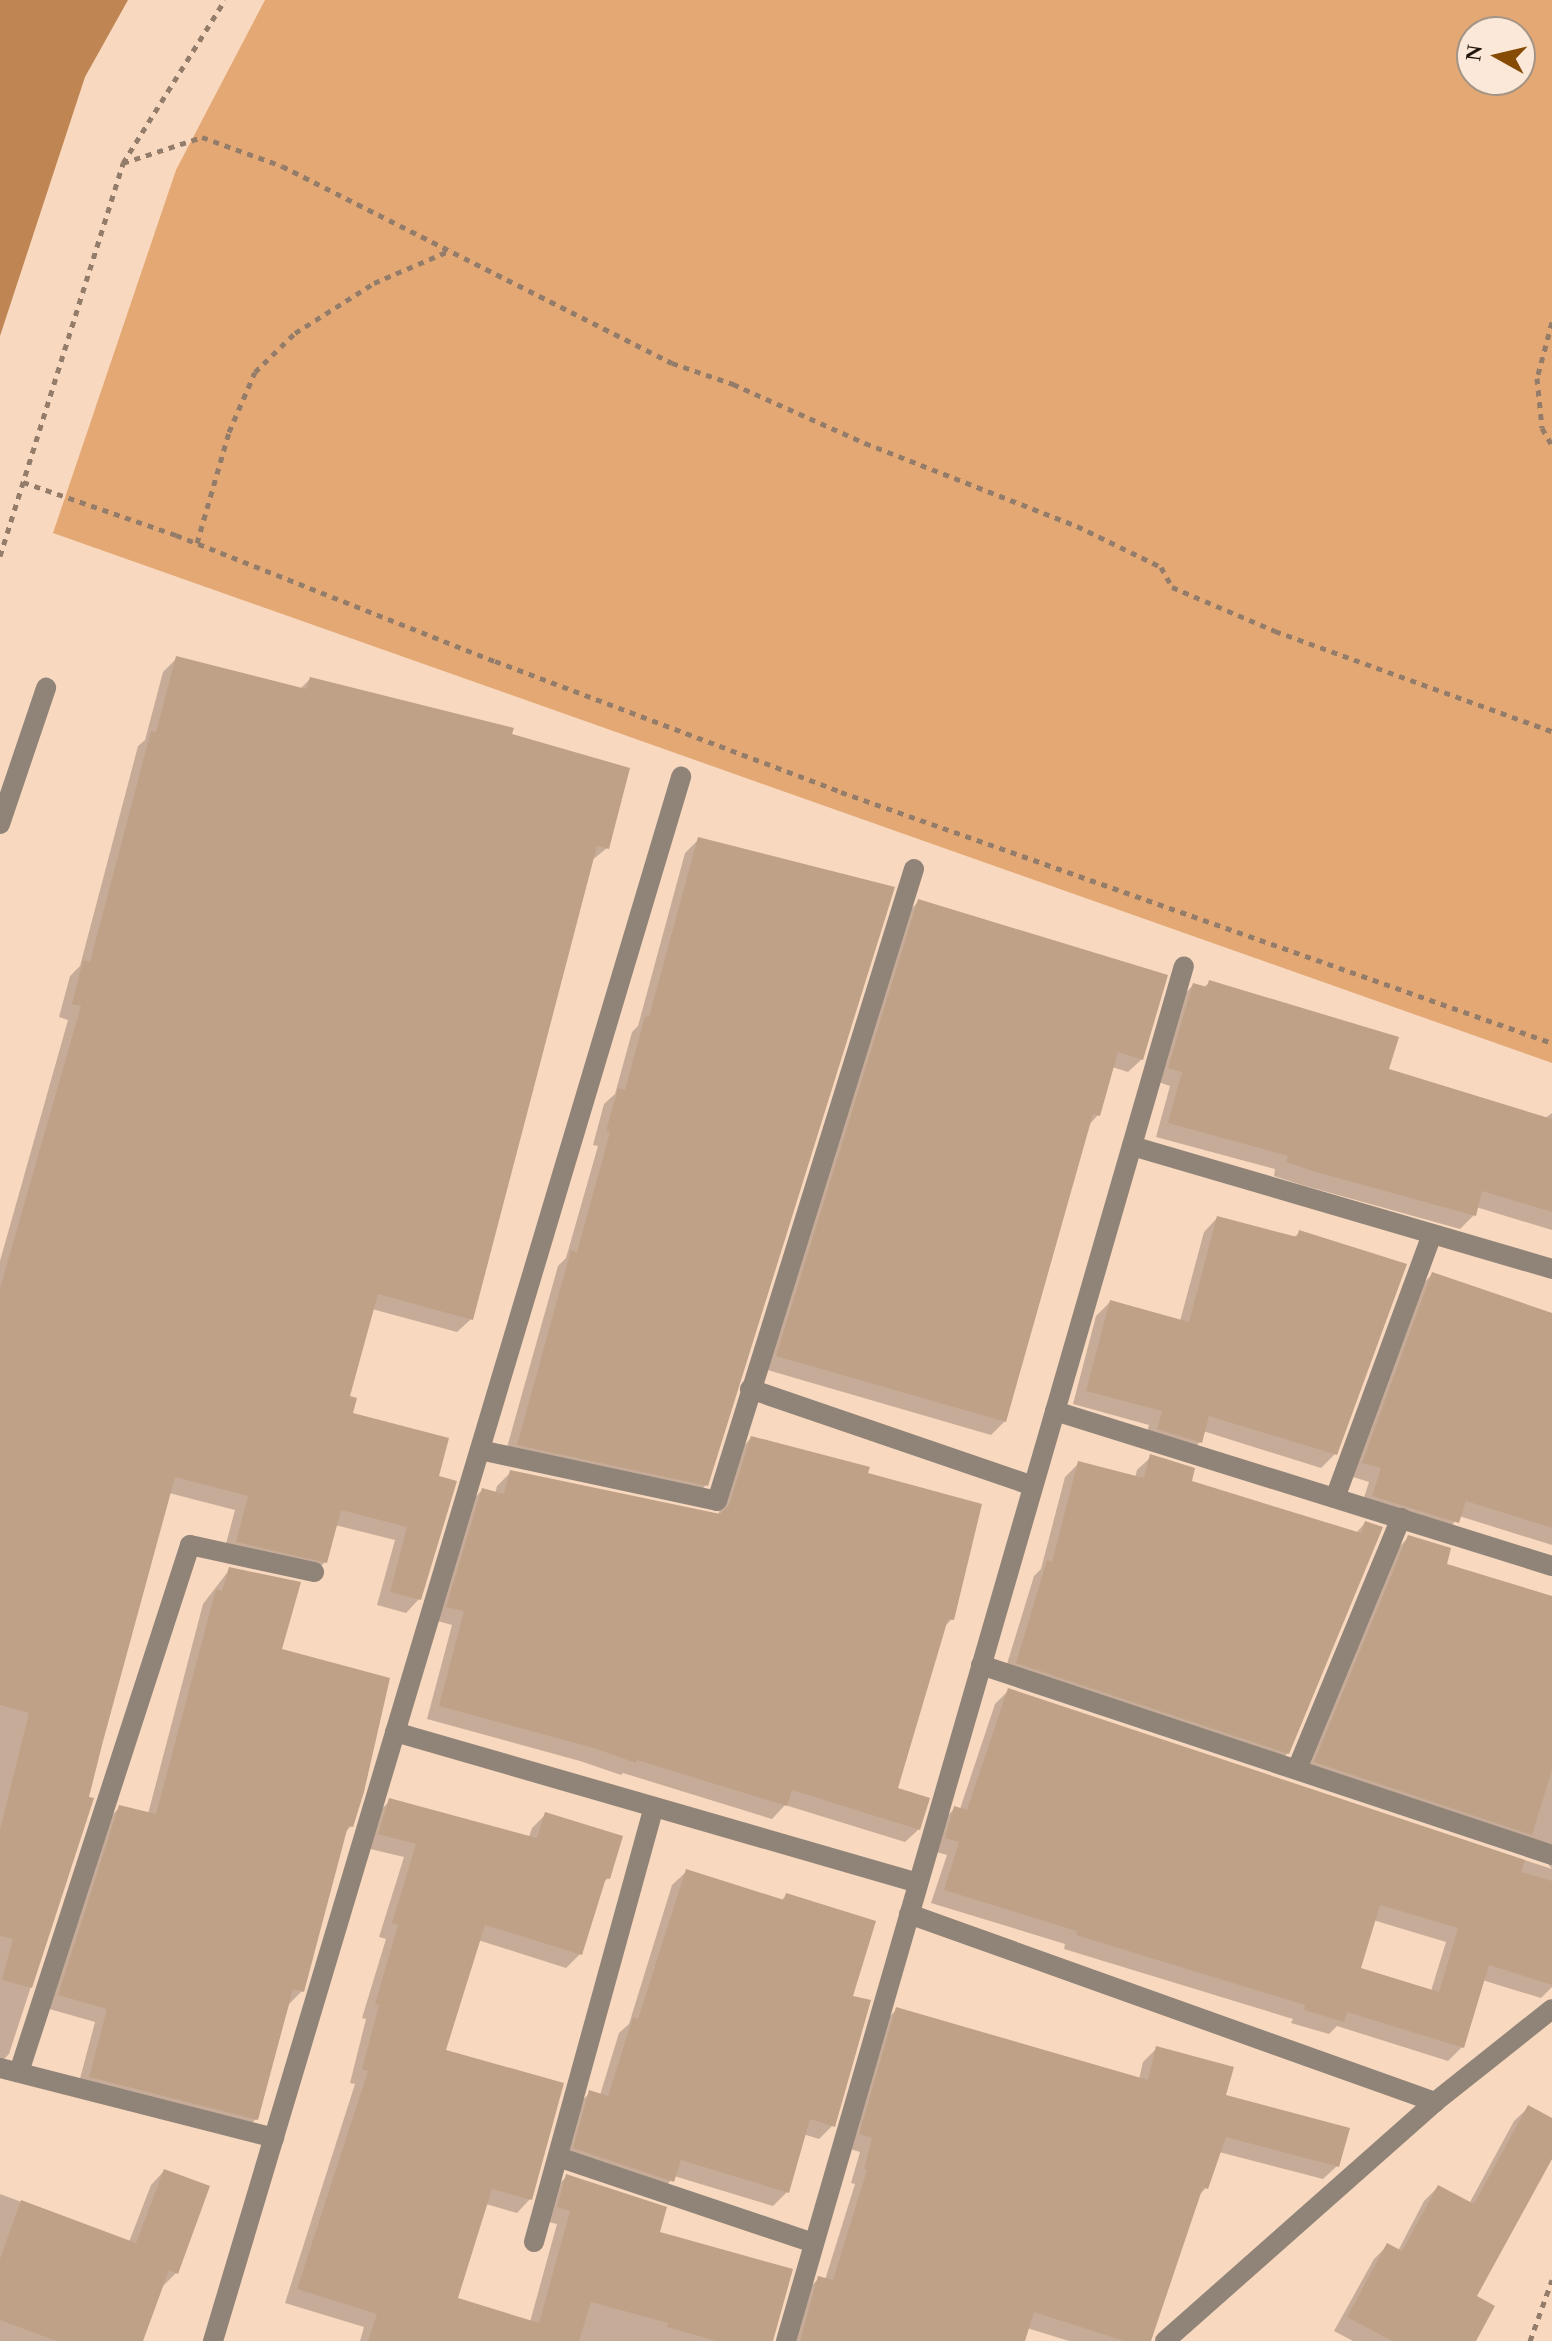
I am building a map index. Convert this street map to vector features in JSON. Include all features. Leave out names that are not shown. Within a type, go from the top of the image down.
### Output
[{"type":"lane","points":[[0,824],[46,688]]},
{"type":"lane","points":[[213,2341],[681,777]]},
{"type":"lane","points":[[480,1450],[717,1501],[914,869]]},
{"type":"lane","points":[[786,2341],[1184,966]]},
{"type":"lane","points":[[1132,1146],[1552,1269]]},
{"type":"lane","points":[[1335,1498],[1432,1234]]},
{"type":"lane","points":[[750,1389],[1033,1486]]},
{"type":"lane","points":[[1055,1411],[1552,1566]]},
{"type":"lane","points":[[1297,1769],[1401,1518]]},
{"type":"lane","points":[[274,2138],[9,2070],[190,1545],[314,1572]]},
{"type":"lane","points":[[981,1665],[1552,1855]]},
{"type":"lane","points":[[395,1732],[918,1883]]},
{"type":"lane","points":[[534,2242],[654,1807]]},
{"type":"lane","points":[[909,1914],[1435,2102]]},
{"type":"lane","points":[[1165,2341],[1435,2102],[1552,2009]]},
{"type":"lane","points":[[558,2157],[814,2243]]},
{"type":"path","points":[[0,556],[123,163],[225,0]]},
{"type":"path","points":[[123,163],[202,137],[282,166],[452,249],[672,363],[733,384],[865,443],[1077,526],[1161,567],[1172,587],[1275,631],[1552,731]]},
{"type":"path","points":[[197,543],[229,432],[255,372],[295,333],[374,283],[452,249]]},
{"type":"path","points":[[1552,322],[1537,378],[1542,428],[1552,445]]},
{"type":"path","points":[[23,482],[197,543],[495,661],[841,792],[1552,1043]]},
{"type":"path","points":[[1530,2341],[1552,2280]]},
{"type":"shaded area","points":[[0,0],[128,0],[85,77],[0,336]]},
{"type":"shaded area","points":[[265,0],[1552,0],[1552,1063],[53,533],[176,170]]},
{"type":"building","points":[[176,656],[306,689],[310,677],[514,728],[512,734],[630,768],[609,849],[597,846],[473,1320],[378,1294],[350,1396],[357,1398],[353,1413],[449,1438],[439,1476],[457,1481],[421,1600],[390,1592],[407,1527],[341,1510],[327,1563],[236,1542],[248,1496],[175,1477],[102,1745],[89,1797],[94,1798],[32,1988],[2,1980],[13,1939],[0,1936],[0,1830],[29,1713],[0,1705],[0,1288],[81,1006],[72,1004],[83,960],[90,962],[151,731],[156,732]]},
{"type":"building","points":[[698,837],[895,887],[708,1486],[517,1445],[571,1250],[577,1252],[610,1132],[606,1131],[618,1088],[625,1090],[645,1016],[649,1017]]},
{"type":"building","points":[[918,899],[1168,975],[1143,1060],[1118,1052],[1100,1116],[1093,1114],[1006,1422],[776,1356]]},
{"type":"building","points":[[1209,980],[1399,1037],[1389,1069],[1552,1119],[1552,1212],[1482,1191],[1476,1216],[1316,1172],[1286,1162],[1288,1156],[1168,1123],[1182,1072],[1168,1068],[1193,983],[1207,987]]},
{"type":"building","points":[[1217,1216],[1297,1237],[1299,1230],[1407,1264],[1337,1455],[1209,1416],[1202,1443],[1157,1429],[1162,1411],[1086,1391],[1110,1300],[1189,1322]]},
{"type":"building","points":[[1432,1272],[1552,1313],[1552,1528],[1466,1501],[1459,1523],[1372,1496],[1381,1468],[1362,1463]]},
{"type":"building","points":[[751,1436],[870,1467],[868,1473],[982,1504],[954,1620],[948,1619],[898,1788],[930,1798],[920,1830],[792,1790],[787,1806],[637,1760],[636,1763],[594,1748],[439,1706],[464,1611],[446,1607],[482,1488],[504,1494],[510,1470],[720,1514],[729,1505]]},
{"type":"building","points":[[1150,1454],[1195,1468],[1192,1481],[1361,1533],[1365,1521],[1383,1527],[1289,1754],[1016,1663],[1047,1560],[1052,1562],[1078,1461],[1144,1478]]},
{"type":"building","points":[[1408,1535],[1451,1548],[1447,1564],[1552,1596],[1552,1770],[1532,1835],[1314,1762]]},
{"type":"building","points":[[229,1567],[301,1582],[282,1649],[390,1678],[364,1792],[353,1827],[348,1826],[304,1992],[293,1989],[258,2120],[89,2077],[107,2009],[58,1995],[119,1805],[156,1814],[216,1589],[222,1591]]},
{"type":"building","points":[[1008,1688],[1525,1860],[1521,1872],[1552,1881],[1552,1985],[1489,1965],[1464,2048],[1347,2012],[1344,2022],[1304,2010],[1305,2005],[1076,1935],[1077,1931],[944,1890],[959,1842],[945,1838],[954,1806],[967,1810]],"holes":[[[1380,1905],[1458,1928],[1439,1992],[1361,1968]]]},
{"type":"building","points":[[389,1798],[537,1838],[545,1812],[623,1836],[582,1955],[485,1925],[446,2050],[564,2083],[532,2200],[492,2189],[458,2298],[539,2323],[570,2211],[557,2207],[566,2174],[667,2207],[660,2232],[793,2269],[773,2341],[716,2341],[667,2327],[668,2323],[591,2302],[579,2341],[368,2341],[377,2314],[297,2289],[368,2071],[362,2069],[379,2005],[375,2004],[398,1925],[392,1923],[416,1844],[378,1834]]},
{"type":"building","points":[[686,1869],[784,1900],[786,1893],[876,1921],[853,1996],[871,2000],[835,2127],[810,2119],[789,2193],[681,2160],[674,2182],[573,2148],[589,2090],[608,2096],[633,2017],[638,2019]]},
{"type":"building","points":[[896,2007],[1148,2080],[1156,2046],[1234,2067],[1226,2095],[1350,2128],[1339,2167],[1226,2137],[1208,2189],[1203,2187],[1151,2341],[1124,2341],[1034,2312],[1025,2341],[800,2341],[818,2276],[833,2280],[867,2170],[864,2169],[872,2138],[859,2134]]},
{"type":"building","points":[[1528,2105],[1552,2118],[1552,2159],[1477,2296],[1495,2306],[1476,2341],[1392,2341],[1347,2317],[1387,2243],[1402,2251],[1438,2185],[1474,2204]]},
{"type":"building","points":[[164,2169],[210,2186],[178,2274],[169,2270],[143,2341],[56,2341],[0,2320],[0,2259],[21,2200],[136,2243]]}]
